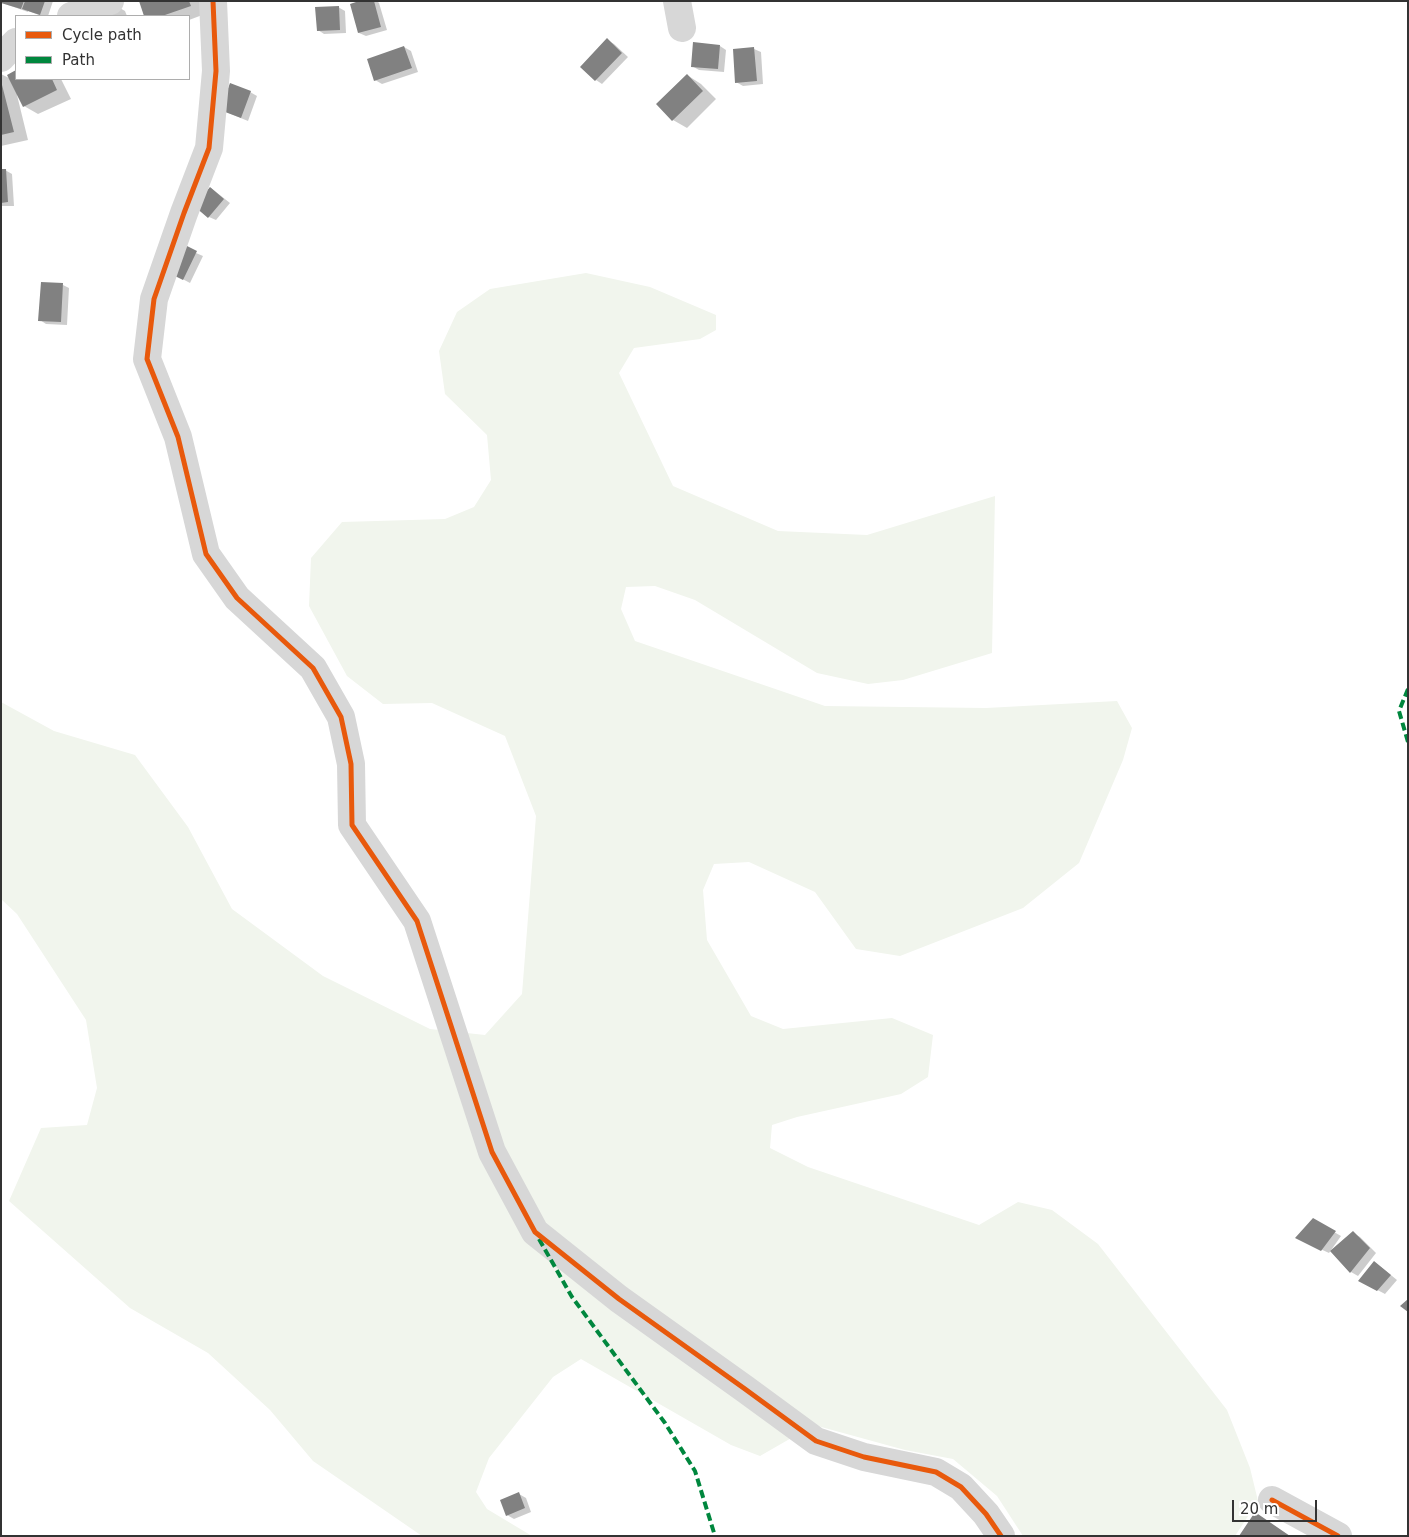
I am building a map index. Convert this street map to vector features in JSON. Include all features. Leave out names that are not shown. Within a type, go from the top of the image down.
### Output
[{"type":"street","points":[[74,15],[110,1]]},
{"type":"street","points":[[213,1],[216,70],[210,148],[184,213],[154,300],[147,359],[178,436],[206,554],[237,598],[313,668],[340,717],[351,764],[352,825],[417,921],[492,1152],[535,1232],[619,1299],[816,1442],[864,1457],[936,1472],[961,1486],[986,1514],[1001,1536]]},
{"type":"street","points":[[677,1],[682,28]]},
{"type":"street","points":[[1,58],[15,43]]},
{"type":"street","points":[[1272,1500],[1338,1536]]},
{"type":"shaded area","points":[[586,273],[650,287],[716,315],[716,330],[700,339],[634,348],[619,373],[673,486],[778,531],[867,535],[995,496],[992,653],[903,680],[868,684],[817,673],[695,600],[655,586],[626,587],[621,609],[635,641],[825,706],[986,708],[1117,701],[1132,728],[1123,760],[1079,863],[1023,908],[900,956],[856,949],[815,892],[749,862],[714,864],[703,890],[707,940],[751,1016],[783,1029],[892,1018],[933,1035],[928,1077],[901,1094],[797,1117],[772,1125],[770,1148],[808,1167],[979,1225],[1018,1202],[1052,1210],[1098,1244],[1227,1410],[1250,1468],[1258,1501],[1235,1536],[1023,1536],[997,1496],[953,1459],[905,1450],[814,1425],[760,1456],[731,1445],[581,1359],[553,1377],[489,1458],[476,1492],[487,1509],[532,1536],[422,1536],[313,1461],[270,1410],[208,1353],[130,1308],[9,1201],[41,1128],[87,1125],[97,1088],[86,1020],[17,914],[1,899],[1,702],[54,731],[135,755],[188,827],[232,909],[323,976],[430,1029],[485,1035],[522,994],[536,816],[505,736],[432,703],[383,704],[347,676],[309,606],[311,558],[342,522],[445,519],[474,507],[491,480],[487,435],[445,394],[439,351],[457,312],[490,289]]},
{"type":"building","points":[[1,1],[24,1],[21,9],[1,3]]},
{"type":"building","points":[[25,1],[45,1],[40,15],[22,9]]},
{"type":"building","points":[[139,1],[189,1],[191,6],[165,15],[144,15]]},
{"type":"building","points":[[359,1],[374,1],[381,27],[358,33],[350,4]]},
{"type":"building","points":[[339,6],[340,30],[317,31],[315,7]]},
{"type":"building","points":[[607,38],[622,53],[595,81],[580,67]]},
{"type":"building","points":[[693,42],[720,45],[718,69],[691,67]]},
{"type":"building","points":[[404,46],[412,68],[374,81],[367,59]]},
{"type":"building","points":[[754,47],[757,81],[735,83],[733,49]]},
{"type":"building","points":[[15,71],[15,80],[52,80],[57,90],[23,107],[7,75]]},
{"type":"building","points":[[687,74],[703,91],[672,121],[656,104]]},
{"type":"building","points":[[1,81],[14,132],[1,135]]},
{"type":"building","points":[[230,83],[251,91],[241,118],[220,110]]},
{"type":"building","points":[[1,169],[6,169],[8,202],[1,203]]},
{"type":"building","points":[[210,187],[224,199],[208,218],[194,206]]},
{"type":"building","points":[[181,243],[197,251],[183,280],[167,272]]},
{"type":"building","points":[[41,282],[63,283],[61,322],[38,321]]},
{"type":"building","points":[[1313,1218],[1336,1231],[1321,1251],[1295,1238]]},
{"type":"building","points":[[1353,1231],[1370,1248],[1350,1273],[1330,1251]]},
{"type":"building","points":[[1374,1261],[1391,1275],[1377,1291],[1358,1281]]},
{"type":"building","points":[[1408,1299],[1408,1312],[1400,1306]]},
{"type":"building","points":[[519,1492],[525,1508],[506,1516],[500,1500]]},
{"type":"building","points":[[1255,1512],[1290,1536],[1239,1536]]},
{"type":"marked path","points":[[1408,689],[1399,711],[1408,742]]},
{"type":"marked path","points":[[539,1239],[572,1297],[665,1423],[695,1471],[715,1536]]},
{"type":"cycle path","points":[[213,1],[216,71],[209,148],[154,299],[147,359],[178,437],[206,554],[237,598],[313,668],[341,717],[351,764],[352,825],[417,921],[492,1152],[535,1232],[619,1299],[816,1441],[864,1457],[936,1472],[961,1487],[986,1514],[1001,1536]]},
{"type":"cycle path","points":[[1272,1500],[1338,1536]]}]
